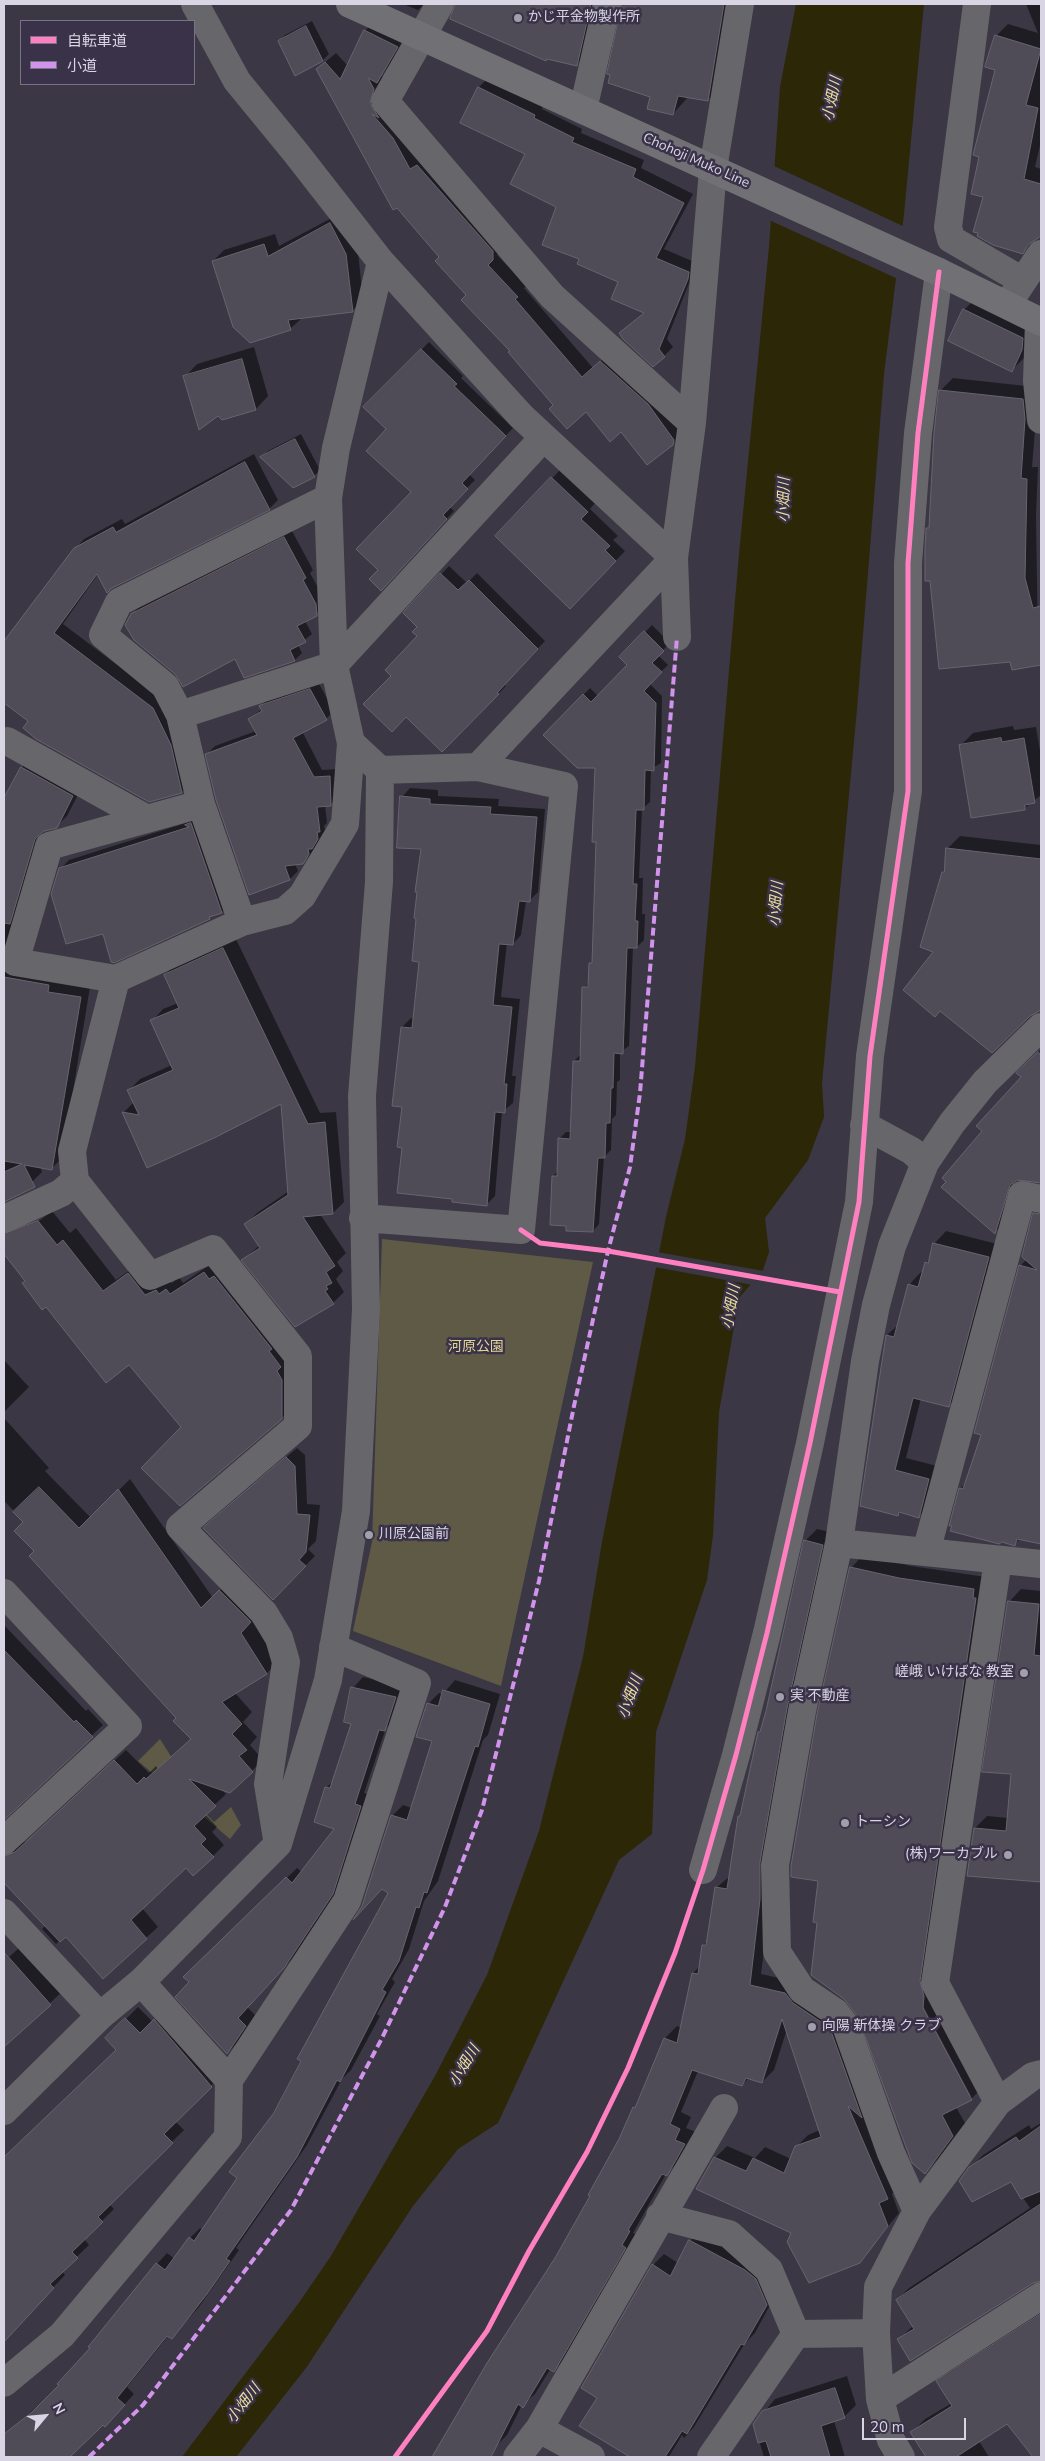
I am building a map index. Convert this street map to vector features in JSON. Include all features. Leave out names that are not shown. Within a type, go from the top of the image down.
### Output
[{"type":"main road","name":"Chohoji Muko Line","points":[[350,4],[938,272],[1040,322]]},
{"type":"street","points":[[195,4],[236,81],[296,153],[381,262],[543,438],[674,558]]},
{"type":"street","points":[[440,4],[385,101],[552,296],[692,423]]},
{"type":"street","points":[[582,110],[607,4]]},
{"type":"street","points":[[677,637],[674,558],[692,423],[713,169],[740,4]]},
{"type":"street","points":[[977,4],[948,227],[951,239],[1023,281]]},
{"type":"street","points":[[1006,305],[1041,254]]},
{"type":"street","points":[[201,804],[49,846],[15,962],[116,979],[242,922],[285,911],[302,896],[345,824],[351,743],[334,665],[328,498],[336,448],[381,262]]},
{"type":"street","points":[[703,1870],[736,1755],[765,1642],[810,1443],[854,1228],[870,1056],[908,791],[908,563],[918,433],[938,272]]},
{"type":"street","points":[[1040,322],[1037,381],[1041,420]]},
{"type":"street","points":[[180,715],[334,665],[543,438]]},
{"type":"street","points":[[242,922],[201,804],[180,715],[166,686],[103,635],[119,602],[328,498]]},
{"type":"street","points":[[478,767],[674,558]]},
{"type":"street","points":[[7,741],[147,819]]},
{"type":"street","points":[[351,743],[380,770],[478,767],[564,786],[521,1230],[363,1218]]},
{"type":"street","points":[[4,2111],[100,2016],[141,1982],[278,1844],[328,1680],[356,1511],[366,1309],[362,1096],[379,882],[380,770]]},
{"type":"street","points":[[116,979],[72,1151],[75,1181],[150,1276],[214,1249],[298,1356],[298,1426],[180,1527],[264,1613],[279,1638],[283,1650],[286,1662],[268,1784],[278,1844]]},
{"type":"street","points":[[917,2212],[891,2153],[846,2026],[835,2012],[802,1990],[777,1952],[775,1864],[802,1711],[839,1543],[864,1361],[876,1305],[892,1246],[925,1164],[952,1123],[979,1089],[1041,1027]]},
{"type":"street","points":[[864,1125],[912,1151],[925,1164]]},
{"type":"street","points":[[4,1219],[61,1193],[75,1181]]},
{"type":"street","points":[[926,1552],[1022,1195],[1041,1199]]},
{"type":"street","points":[[839,1543],[1041,1564]]},
{"type":"street","points":[[998,1560],[934,1983],[998,2102]]},
{"type":"street","points":[[4,1594],[128,1726],[4,1842]]},
{"type":"street","points":[[4,2383],[62,2335],[228,2137],[229,2080],[347,1901],[417,1683],[333,1647]]},
{"type":"street","points":[[4,1913],[100,2016]]},
{"type":"street","points":[[141,1982],[229,2080]]},
{"type":"street","points":[[901,2457],[891,2440],[880,2399],[876,2333],[878,2287],[917,2212],[998,2102],[1033,2076],[1041,2074]]},
{"type":"street","points":[[517,2457],[539,2430],[660,2216],[724,2108]]},
{"type":"street","points":[[660,2216],[729,2234],[769,2270],[796,2334]]},
{"type":"street","points":[[880,2399],[1041,2296]]},
{"type":"street","points":[[796,2334],[876,2333]]},
{"type":"street","points":[[711,2457],[796,2334]]},
{"type":"street","points":[[539,2430],[591,2457]]},
{"type":"green space","name":"河原公園","points":[[382,1239],[593,1262],[501,1686],[353,1631],[372,1542]]},
{"type":"green space","points":[[160,1739],[179,1769],[173,1780],[214,1822],[231,1807],[241,1825],[230,1839],[138,1761]]},
{"type":"water","name":"小畑川","points":[[796,4],[924,4],[904,214],[884,374],[857,709],[822,1083],[824,1117],[808,1160],[765,1218],[769,1252],[763,1270],[739,1298],[719,1412],[713,1535],[707,1580],[656,1732],[652,1834],[619,1860],[498,2123],[458,2149],[413,2206],[306,2368],[236,2457],[182,2457],[298,2304],[331,2256],[435,2076],[487,1975],[539,1831],[583,1657],[602,1542],[666,1217],[685,1139],[695,1067],[739,554],[769,247],[780,87]]},
{"type":"pier","points":[[772,165],[905,227],[898,279],[769,220]]},
{"type":"pier","points":[[657,1252],[764,1271],[753,1285],[654,1267]]},
{"type":"building","points":[[456,4],[591,4],[577,66],[547,59],[546,61],[450,19]]},
{"type":"building","points":[[622,4],[724,4],[708,101],[678,96],[673,115],[647,109],[650,97],[608,83],[610,75],[607,74]]},
{"type":"building","points":[[306,26],[323,61],[295,76],[278,41]]},
{"type":"building","points":[[364,30],[398,47],[377,83],[368,78],[374,89],[370,103],[379,118],[372,114],[393,138],[410,169],[417,165],[493,251],[493,260],[488,265],[518,297],[515,299],[582,377],[600,361],[648,404],[674,440],[673,445],[647,465],[621,432],[610,442],[586,412],[567,429],[549,409],[553,405],[508,352],[510,351],[461,300],[466,295],[435,261],[439,257],[397,208],[393,210],[316,69],[325,62],[340,79]]},
{"type":"building","points":[[995,35],[1041,49],[1026,105],[1038,108],[1024,179],[1041,184],[1041,236],[1028,245],[1023,254],[993,245],[977,236],[978,233],[973,232],[983,197],[971,194],[979,157],[973,155],[995,70],[985,67]]},
{"type":"building","points":[[478,87],[535,115],[534,118],[574,138],[572,142],[636,169],[633,177],[684,203],[656,258],[689,272],[688,279],[659,349],[665,357],[653,367],[619,333],[644,313],[611,299],[618,282],[577,264],[579,259],[542,245],[556,207],[510,184],[525,154],[460,123]]},
{"type":"building","points":[[330,223],[346,254],[353,312],[288,320],[291,330],[250,343],[233,327],[212,261],[264,244],[268,256]]},
{"type":"building","points":[[963,309],[1023,338],[1022,350],[1012,372],[948,341]]},
{"type":"building","points":[[421,349],[457,384],[454,386],[506,436],[462,483],[468,489],[443,515],[447,519],[381,591],[369,579],[378,570],[356,549],[411,492],[366,451],[386,429],[363,407]]},
{"type":"building","points":[[242,359],[256,410],[222,420],[218,416],[199,430],[183,376]]},
{"type":"building","points":[[939,390],[1023,399],[1025,419],[1021,478],[1027,479],[1025,578],[1033,608],[1041,606],[1041,665],[1012,670],[1010,662],[939,669],[930,581],[925,581],[925,550],[926,528],[929,528],[934,433]]},
{"type":"building","points":[[295,439],[315,477],[293,488],[260,457]]},
{"type":"building","points":[[245,462],[270,510],[112,588],[107,593],[97,574],[54,633],[153,708],[171,745],[182,793],[149,802],[36,739],[23,728],[28,721],[4,703],[4,641],[74,548],[113,527],[116,532]]},
{"type":"building","points":[[551,477],[588,512],[581,519],[610,546],[605,550],[616,561],[570,609],[495,536]]},
{"type":"building","points":[[284,537],[306,578],[303,580],[316,604],[317,616],[297,626],[306,642],[290,650],[295,661],[244,678],[235,659],[183,687],[175,674],[134,640],[125,625],[131,614]]},
{"type":"building","points":[[440,573],[458,590],[469,580],[538,649],[497,693],[499,694],[442,752],[406,717],[392,732],[363,704],[391,676],[385,670],[417,636],[412,632],[417,627],[403,613]]},
{"type":"building","points":[[644,631],[664,651],[652,663],[662,672],[644,691],[656,703],[654,771],[645,770],[644,810],[636,810],[633,884],[637,884],[635,921],[638,921],[637,948],[627,948],[623,1054],[614,1053],[610,1123],[606,1123],[605,1158],[598,1158],[593,1232],[566,1231],[566,1226],[550,1225],[552,1176],[557,1176],[558,1138],[570,1139],[573,1061],[580,1061],[582,987],[588,987],[589,963],[592,963],[596,842],[592,842],[595,768],[577,768],[543,735],[583,694],[591,702],[627,665],[619,657]]},
{"type":"building","points":[[310,689],[327,720],[293,738],[314,777],[330,776],[331,806],[317,807],[320,832],[317,832],[318,839],[312,849],[308,849],[309,854],[303,864],[285,866],[290,880],[249,895],[216,800],[205,754],[257,735],[248,719],[262,711],[259,706]]},
{"type":"building","points":[[1001,738],[1002,742],[1024,738],[1035,803],[1025,805],[1025,810],[971,818],[959,745]]},
{"type":"building","points":[[21,767],[73,796],[57,828],[44,831],[35,839],[10,924],[4,923],[4,798]]},
{"type":"building","points":[[400,796],[430,799],[430,804],[491,807],[490,814],[537,817],[530,902],[519,901],[513,945],[499,944],[493,1005],[512,1007],[504,1084],[507,1084],[505,1113],[495,1112],[487,1206],[452,1202],[452,1199],[397,1193],[402,1148],[397,1147],[402,1107],[392,1106],[401,1027],[412,1028],[419,962],[412,961],[416,919],[414,918],[417,892],[415,892],[421,849],[397,848]]},
{"type":"building","points":[[191,823],[222,913],[209,917],[210,919],[114,963],[111,962],[103,934],[66,944],[51,894],[59,868],[189,827],[185,825]]},
{"type":"building","points":[[946,848],[1041,859],[1041,1010],[1030,1016],[992,1053],[940,1011],[935,1017],[903,990],[933,952],[920,947],[942,872],[944,872]]},
{"type":"building","points":[[223,948],[308,1124],[325,1122],[333,1214],[303,1217],[335,1266],[326,1272],[332,1283],[326,1286],[328,1289],[325,1291],[334,1304],[295,1327],[241,1260],[260,1248],[244,1224],[288,1195],[281,1104],[214,1138],[147,1168],[122,1112],[139,1115],[127,1090],[173,1070],[150,1020],[179,1008],[164,975]]},
{"type":"building","points":[[4,977],[49,985],[48,992],[81,997],[52,1170],[24,1165],[35,1187],[4,1202],[4,1172],[22,1164],[4,1161]]},
{"type":"building","points":[[1038,1052],[1041,1055],[1041,1183],[1018,1180],[1010,1185],[995,1234],[941,1187],[946,1182],[942,1178],[982,1131],[976,1126],[1021,1077],[1016,1073]]},
{"type":"building","points":[[1033,1213],[1041,1214],[1041,1544],[1017,1539],[1015,1546],[1002,1542],[999,1544],[950,1531],[952,1526],[949,1526],[959,1488],[963,1489],[981,1435],[974,1433],[1019,1265],[1037,1270],[1022,1257]]},
{"type":"building","points":[[38,1221],[57,1245],[63,1240],[103,1291],[128,1273],[145,1295],[156,1290],[159,1294],[166,1289],[170,1294],[204,1272],[209,1279],[214,1276],[272,1349],[269,1351],[281,1367],[277,1371],[282,1380],[282,1419],[180,1506],[141,1468],[181,1427],[129,1365],[106,1383],[46,1307],[42,1310],[22,1283],[25,1281],[4,1254],[4,1234]]},
{"type":"building","points":[[933,1243],[989,1257],[949,1407],[913,1398],[895,1470],[929,1479],[919,1518],[899,1512],[898,1516],[860,1506],[886,1335],[894,1337],[908,1284],[918,1287],[925,1262],[928,1263]]},
{"type":"building","points":[[286,1457],[295,1466],[297,1514],[310,1515],[306,1552],[299,1560],[306,1566],[273,1600],[203,1528]]},
{"type":"building","points":[[39,1487],[79,1528],[118,1489],[201,1608],[219,1590],[251,1622],[241,1633],[267,1674],[222,1702],[242,1724],[232,1734],[247,1750],[239,1756],[253,1772],[230,1793],[189,1779],[216,1806],[194,1826],[206,1839],[201,1844],[214,1857],[193,1876],[186,1868],[131,1920],[147,1939],[103,1979],[66,1937],[60,1942],[4,1883],[4,1856],[15,1852],[114,1760],[137,1784],[144,1777],[146,1779],[191,1739],[173,1721],[176,1718],[29,1556],[34,1551],[14,1531],[23,1522],[13,1512]]},
{"type":"building","points":[[804,1540],[823,1545],[787,1708],[760,1862],[760,1899],[750,1985],[785,1993],[793,2003],[824,2024],[832,2034],[862,2118],[848,2106],[888,2199],[879,2203],[888,2226],[860,2263],[809,2283],[787,2242],[791,2233],[696,2189],[714,2157],[746,2171],[753,2158],[784,2173],[795,2146],[821,2137],[782,2019],[762,2083],[746,2078],[742,2086],[692,2070],[670,2124],[680,2129],[675,2140],[685,2144],[667,2176],[662,2174],[628,2230],[630,2231],[622,2245],[626,2248],[554,2372],[547,2368],[523,2408],[518,2404],[491,2457],[432,2457],[487,2363],[555,2258],[590,2196],[588,2195],[619,2139],[633,2107],[635,2108],[664,2038],[677,2043],[692,1973],[698,1974],[702,1945],[706,1945],[715,1887],[727,1889],[738,1816],[740,1816],[758,1732],[760,1732],[766,1711]]},
{"type":"building","points":[[850,1567],[899,1578],[974,1589],[973,1598],[976,1598],[920,1981],[924,1996],[923,2008],[972,2100],[942,2115],[953,2136],[925,2174],[912,2163],[858,2017],[844,1999],[811,1975],[817,1923],[813,1922],[818,1881],[791,1877],[791,1866],[817,1714]]},
{"type":"building","points":[[1008,1601],[1039,1604],[1034,1655],[1041,1656],[1041,1882],[967,1876],[974,1828],[1006,1831],[1011,1774],[982,1772]]},
{"type":"building","points":[[4,1650],[74,1722],[76,1720],[93,1737],[4,1820]]},
{"type":"building","points":[[351,1687],[396,1697],[385,1731],[379,1730],[355,1804],[361,1806],[333,1894],[284,1968],[238,2018],[246,2026],[227,2054],[175,1997],[189,1982],[183,1977],[286,1877],[292,1883],[334,1829],[314,1822],[325,1787],[330,1788],[351,1724],[344,1722]]},
{"type":"building","points":[[443,1690],[490,1704],[478,1747],[475,1746],[427,1893],[424,1892],[419,1908],[416,1907],[399,1961],[382,1990],[386,1992],[340,2082],[337,2080],[297,2157],[226,2259],[230,2261],[207,2294],[172,2339],[167,2336],[117,2398],[125,2405],[105,2427],[103,2425],[70,2457],[4,2457],[4,2434],[32,2412],[59,2385],[57,2384],[90,2348],[88,2347],[156,2263],[165,2270],[189,2237],[194,2241],[237,2178],[229,2172],[273,2114],[301,2061],[297,2059],[388,1893],[382,1889],[353,1920],[362,1906],[391,1815],[407,1820],[432,1741],[416,1737],[427,1703],[438,1706]]},
{"type":"building","points":[[4,1952],[51,2005],[4,2047]]},
{"type":"building","points":[[125,2018],[140,2033],[154,2019],[212,2087],[164,2134],[173,2143],[98,2217],[103,2222],[72,2252],[78,2258],[50,2284],[54,2288],[4,2342],[4,2157],[116,2050],[105,2038]]},
{"type":"building","points":[[1041,2126],[1041,2191],[1021,2199],[1011,2182],[972,2202],[959,2181],[969,2167],[1016,2137],[1019,2141]]},
{"type":"building","points":[[1041,2204],[1041,2281],[1033,2283],[910,2361],[897,2339],[914,2329],[896,2300]]},
{"type":"building","points":[[689,2240],[745,2270],[756,2279],[767,2305],[744,2345],[741,2344],[687,2434],[682,2431],[665,2457],[630,2457],[579,2426],[597,2398],[581,2388],[652,2264],[670,2276]]},
{"type":"building","points":[[1041,2314],[1041,2457],[1033,2457],[1007,2424],[956,2457],[926,2457],[910,2432],[952,2406],[936,2381]]},
{"type":"building","points":[[835,2388],[845,2418],[821,2426],[830,2457],[771,2457],[766,2441],[758,2443],[753,2424],[762,2411]]},
{"type":"marked path","points":[[89,2457],[143,2405],[291,2210],[381,2040],[445,1907],[482,1810],[539,1581],[574,1406],[608,1251],[630,1167],[640,1093],[677,637]]},
{"type":"cycle path","points":[[395,2457],[487,2331],[529,2251],[587,2152],[628,2068],[675,1953],[703,1870],[736,1755],[767,1633],[810,1443],[859,1202],[870,1056],[908,791],[908,563],[918,433],[939,272]]},
{"type":"cycle path","points":[[521,1230],[540,1243],[608,1251],[840,1292]]},
{"type":"place","name":"かじ平金物製作所","points":[[518,18]]},
{"type":"place","name":"川原公園前","points":[[369,1535]]},
{"type":"place","name":"嵯峨 いけばな 教室","points":[[1024,1673]]},
{"type":"place","name":"実 不動産","points":[[780,1697]]},
{"type":"place","name":"トーシン","points":[[845,1823]]},
{"type":"place","name":"(株)ワーカブル","points":[[1008,1855]]},
{"type":"place","name":"向陽 新体操 クラブ","points":[[812,2027]]}]
